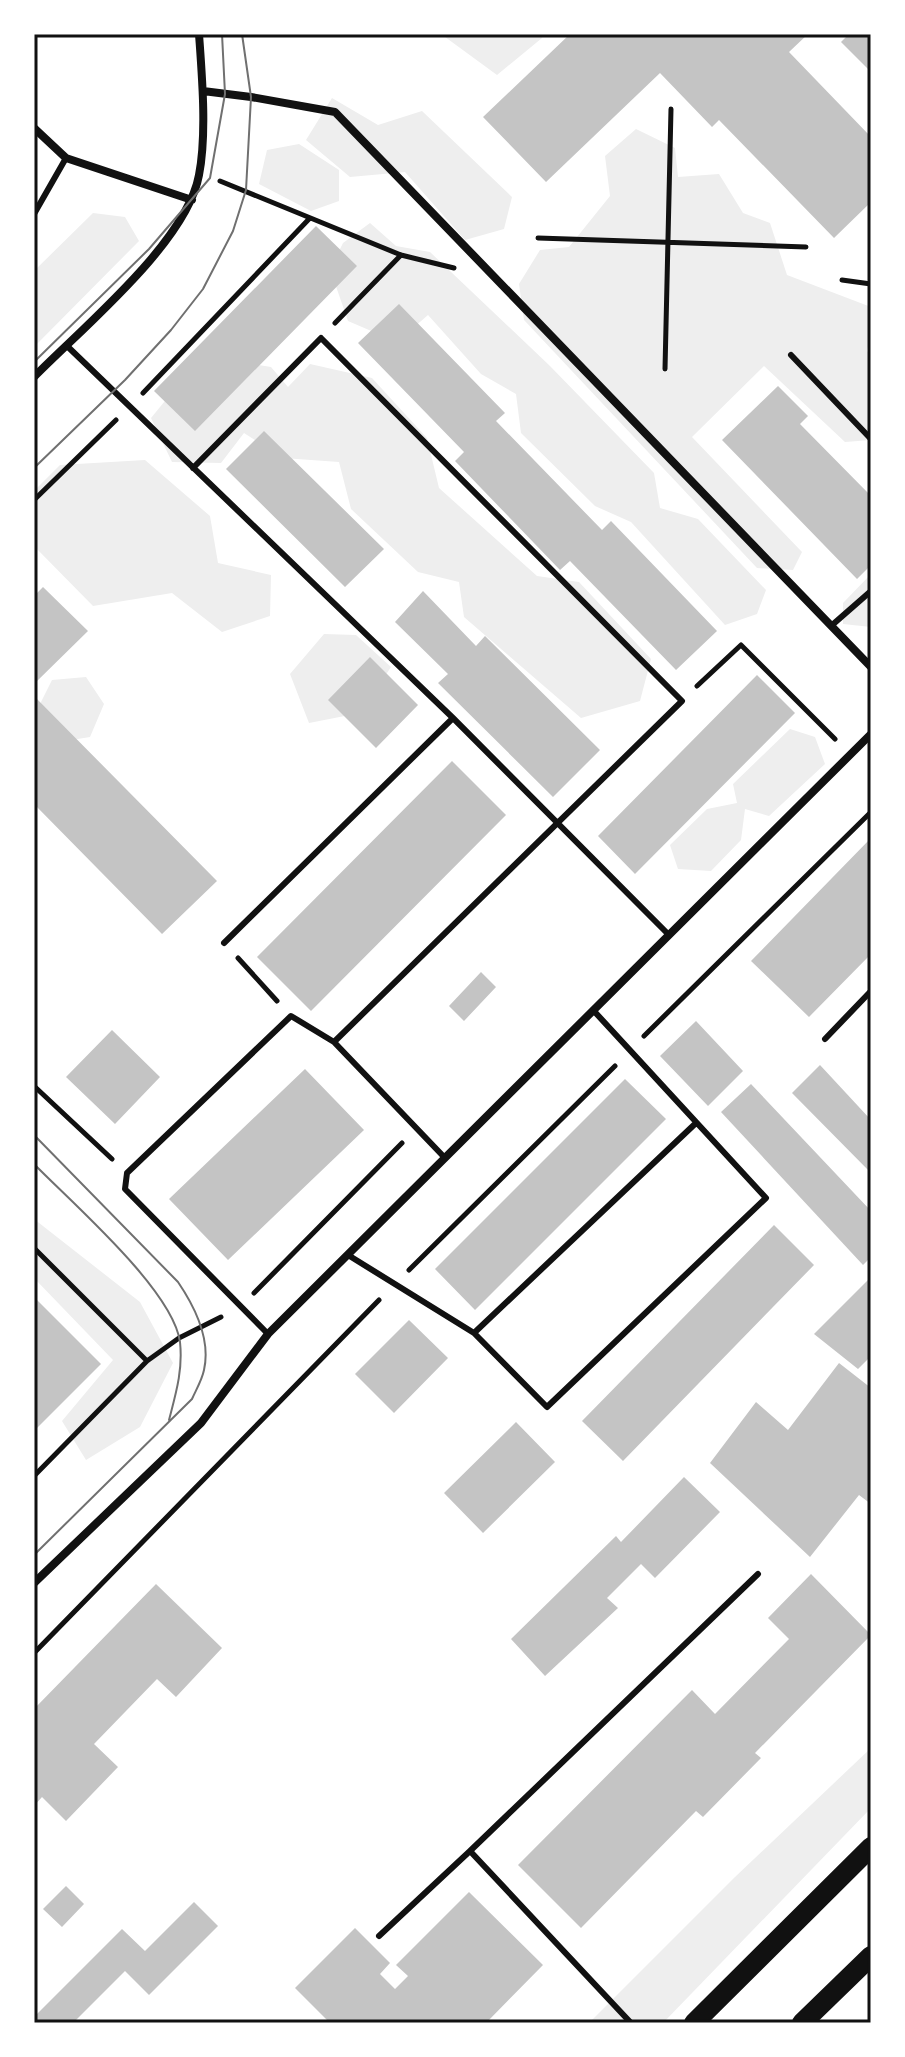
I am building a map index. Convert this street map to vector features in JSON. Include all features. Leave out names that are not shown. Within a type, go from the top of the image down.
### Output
[{"type":"main road","points":[[694,2023],[871,1847]]},
{"type":"main road","points":[[802,2023],[871,1956]]},
{"type":"street","points":[[34,377],[155,256],[192,200],[200,174],[203,91],[199,34]]},
{"type":"street","points":[[203,91],[335,112],[871,667]]},
{"type":"street","points":[[34,128],[66,158],[192,200]]},
{"type":"street","points":[[34,1583],[201,1423],[268,1334],[871,734]]},
{"type":"lane","points":[[34,214],[66,158]]},
{"type":"lane","points":[[193,468],[321,338],[682,701],[334,1042]]},
{"type":"lane","points":[[66,345],[453,718],[669,935]]},
{"type":"lane","points":[[791,355],[871,439]]},
{"type":"lane","points":[[831,626],[871,591]]},
{"type":"lane","points":[[224,943],[453,718]]},
{"type":"lane","points":[[825,1039],[871,991]]},
{"type":"lane","points":[[348,1255],[474,1333],[547,1407],[766,1198],[593,1010]]},
{"type":"lane","points":[[268,1334],[125,1189],[127,1173],[291,1016],[334,1042],[445,1158]]},
{"type":"lane","points":[[474,1333],[696,1123]]},
{"type":"lane","points":[[379,1936],[758,1574]]},
{"type":"lane","points":[[470,1851],[631,2023]]},
{"type":"path","points":[[665,369],[671,109]]},
{"type":"path","points":[[200,174],[401,255],[495,279]]},
{"type":"path","points":[[34,500],[129,407],[309,219]]},
{"type":"path","points":[[538,238],[806,247]]},
{"type":"path","points":[[321,338],[401,255]]},
{"type":"path","points":[[842,280],[871,284]]},
{"type":"path","points":[[682,701],[741,645],[850,754]]},
{"type":"path","points":[[34,1653],[395,1284],[871,812]]},
{"type":"path","points":[[224,943],[291,1016]]},
{"type":"path","points":[[34,1086],[127,1173]]},
{"type":"path","points":[[34,1248],[147,1361]]},
{"type":"shaded area","points":[[441,34],[543,34],[497,75]]},
{"type":"shaded area","points":[[332,98],[378,125],[422,111],[512,197],[504,229],[465,240],[405,172],[350,177],[306,140]]},
{"type":"shaded area","points":[[636,129],[675,148],[678,177],[719,174],[743,213],[770,223],[787,275],[871,307],[871,334],[867,351],[871,356],[871,440],[845,442],[764,366],[692,437],[802,552],[793,570],[757,568],[524,320],[519,284],[540,250],[569,247],[610,196],[605,156]]},
{"type":"shaded area","points":[[299,144],[339,170],[339,201],[311,211],[259,184],[267,150]]},
{"type":"shaded area","points":[[93,213],[125,217],[139,241],[34,347],[34,271]]},
{"type":"shaded area","points":[[370,223],[396,246],[430,252],[550,366],[654,473],[660,508],[698,519],[766,590],[757,614],[725,625],[631,522],[595,506],[521,433],[516,394],[481,374],[428,315],[397,342],[348,321],[330,269],[343,243]]},
{"type":"shaded area","points":[[234,361],[271,367],[288,387],[310,364],[372,378],[427,438],[439,488],[537,576],[579,582],[651,659],[640,701],[581,718],[464,617],[459,582],[418,572],[351,509],[339,462],[283,458],[244,433],[221,463],[172,462],[151,418],[169,396]]},
{"type":"shaded area","points":[[145,460],[210,516],[218,563],[271,575],[270,616],[222,632],[172,593],[93,606],[34,546],[34,491],[60,465]]},
{"type":"shaded area","points":[[871,574],[871,627],[843,624],[843,603]]},
{"type":"shaded area","points":[[324,634],[356,635],[391,667],[360,713],[309,723],[290,674]]},
{"type":"shaded area","points":[[86,677],[104,704],[90,737],[59,742],[37,710],[52,680]]},
{"type":"shaded area","points":[[790,729],[815,737],[825,764],[769,816],[745,809],[741,840],[711,871],[678,869],[670,845],[707,809],[737,803],[733,784]]},
{"type":"shaded area","points":[[34,1219],[140,1302],[173,1363],[140,1427],[86,1460],[62,1421],[113,1360],[34,1278]]},
{"type":"shaded area","points":[[871,1748],[871,1808],[663,2023],[589,2023],[735,1877]]},
{"type":"building","points":[[570,34],[808,34],[789,52],[871,137],[871,202],[834,238],[719,120],[712,127],[660,73],[546,182],[483,117]]},
{"type":"building","points":[[849,34],[871,34],[871,72],[841,42]]},
{"type":"building","points":[[316,226],[357,266],[195,431],[154,391]]},
{"type":"building","points":[[399,304],[505,413],[496,421],[602,530],[611,521],[717,631],[676,670],[570,561],[560,570],[455,461],[464,452],[358,343]]},
{"type":"building","points":[[778,386],[808,416],[800,424],[871,496],[871,565],[857,579],[722,440]]},
{"type":"building","points":[[264,431],[384,549],[345,587],[226,469]]},
{"type":"building","points":[[43,587],[88,631],[34,684],[34,596]]},
{"type":"building","points":[[423,591],[476,646],[485,636],[600,750],[553,797],[438,683],[448,674],[395,622]]},
{"type":"building","points":[[370,657],[418,705],[376,748],[328,700]]},
{"type":"building","points":[[757,675],[795,713],[635,874],[598,836]]},
{"type":"building","points":[[34,696],[217,881],[162,934],[34,804]]},
{"type":"building","points":[[452,761],[506,815],[311,1011],[257,957]]},
{"type":"building","points":[[871,838],[871,954],[809,1017],[751,961]]},
{"type":"building","points":[[481,972],[496,987],[464,1021],[449,1006]]},
{"type":"building","points":[[696,1021],[743,1071],[708,1106],[660,1056]]},
{"type":"building","points":[[112,1030],[160,1077],[115,1124],[66,1077]]},
{"type":"building","points":[[820,1065],[871,1120],[871,1173],[792,1093]]},
{"type":"building","points":[[305,1069],[364,1130],[228,1260],[169,1199]]},
{"type":"building","points":[[625,1079],[666,1119],[475,1310],[435,1269]]},
{"type":"building","points":[[751,1084],[871,1211],[871,1257],[863,1265],[721,1112]]},
{"type":"building","points":[[774,1225],[814,1265],[623,1461],[582,1421]]},
{"type":"building","points":[[871,1277],[871,1356],[858,1369],[814,1334]]},
{"type":"building","points":[[37,1300],[101,1364],[34,1431],[34,1304]]},
{"type":"building","points":[[409,1320],[448,1358],[394,1413],[355,1374]]},
{"type":"building","points":[[839,1363],[871,1388],[871,1504],[859,1495],[810,1557],[710,1463],[756,1402],[788,1430]]},
{"type":"building","points":[[516,1422],[555,1462],[483,1533],[444,1493]]},
{"type":"building","points":[[684,1477],[720,1512],[655,1578],[641,1564],[607,1598],[618,1608],[545,1676],[511,1639],[616,1536],[621,1542]]},
{"type":"building","points":[[811,1574],[871,1635],[755,1753],[761,1758],[703,1817],[696,1811],[581,1928],[518,1865],[692,1690],[715,1714],[789,1639],[768,1618]]},
{"type":"building","points":[[156,1584],[222,1648],[176,1697],[157,1679],[94,1744],[118,1767],[66,1821],[42,1797],[34,1806],[34,1709]]},
{"type":"building","points":[[66,1886],[84,1904],[62,1927],[43,1909]]},
{"type":"building","points":[[469,1892],[543,1965],[486,2023],[330,2023],[295,1988],[355,1928],[390,1963],[380,1974],[395,1989],[408,1976],[396,1965]]},
{"type":"building","points":[[194,1902],[218,1926],[149,1995],[125,1971],[73,2023],[34,2023],[34,2017],[122,1929],[145,1951]]},
{"type":"tram line","points":[[34,362],[149,249],[210,178],[225,94],[222,34]]},
{"type":"tram line","points":[[34,468],[125,380],[171,330],[203,289],[233,231],[246,190],[251,97],[242,34]]},
{"type":"tram line","points":[[34,1135],[178,1282],[200,1324],[206,1358],[192,1399],[34,1555]]},
{"type":"tram line","points":[[34,1164],[119,1248],[160,1298],[173,1321],[180,1342],[181,1362],[169,1420]]}]
